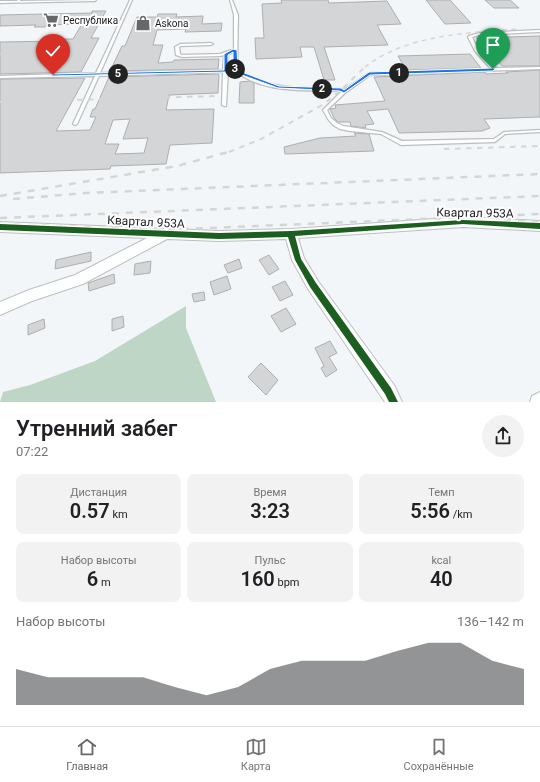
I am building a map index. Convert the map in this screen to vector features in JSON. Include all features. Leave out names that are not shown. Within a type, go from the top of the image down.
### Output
[{"type":"street","name":"Квартал 953А","points":[[0,227],[219,236],[291,234],[463,222],[540,226]]},
{"type":"street","name":"Квартал 953А","points":[[0,309],[29,296],[78,280],[166,234]]},
{"type":"street","points":[[291,234],[298,260],[313,285],[388,391],[394,402]]},
{"type":"lane","points":[[0,2],[95,0]]},
{"type":"lane","points":[[75,124],[131,0]]},
{"type":"lane","points":[[231,0],[236,15],[235,69],[240,73],[259,81],[278,87],[341,90],[344,92]]},
{"type":"lane","points":[[493,69],[476,50],[470,37],[479,34],[540,31]]},
{"type":"lane","points":[[211,44],[180,45],[177,47],[178,55],[226,54],[235,50]]},
{"type":"lane","points":[[224,105],[226,54]]},
{"type":"lane","points":[[540,68],[369,74],[344,92],[325,110],[328,118],[334,124],[352,131],[384,133],[391,139],[401,143],[495,140],[504,133],[540,131]]},
{"type":"lane","points":[[0,77],[226,71]]},
{"type":"green space","points":[[186,306],[186,328],[216,402],[0,402],[3,392],[30,385],[95,361]]},
{"type":"building","points":[[281,0],[328,0],[329,3],[387,1],[401,24],[377,25],[388,45],[324,47],[335,80],[324,80],[314,47],[300,47],[302,57],[256,59],[255,38],[264,38],[262,4],[282,3]]},
{"type":"building","points":[[426,0],[450,0],[471,23],[445,24]]},
{"type":"building","points":[[485,0],[510,0],[519,8],[494,8]]},
{"type":"building","points":[[92,11],[106,11],[91,38],[99,38],[81,72],[0,74],[0,42],[61,41],[63,39],[73,39],[82,24],[46,25],[45,27],[34,27],[36,25],[0,26],[0,15],[92,13]]},
{"type":"building","points":[[158,14],[177,14],[176,17],[203,16],[202,24],[222,23],[221,31],[185,32],[186,29],[157,30],[153,45],[163,45],[158,63],[173,62],[174,60],[219,59],[218,69],[110,71],[122,46],[125,46],[137,17],[157,17]]},
{"type":"building","points":[[540,36],[540,66],[502,66],[476,38]]},
{"type":"building","points":[[470,54],[481,68],[406,70],[398,56]]},
{"type":"building","points":[[540,70],[540,117],[484,119],[490,128],[482,131],[399,133],[388,109],[367,111],[374,124],[365,125],[366,128],[351,126],[350,122],[338,122],[334,118],[330,109],[336,108],[335,105],[385,101],[374,77],[485,72],[486,74]]},
{"type":"building","points":[[218,74],[218,93],[169,95],[166,110],[214,109],[212,143],[170,145],[166,164],[111,166],[110,169],[0,173],[0,79],[85,78],[56,131],[90,130],[96,117],[90,117],[109,77]],"holes":[[[130,119],[123,139],[148,138],[144,153],[115,154],[119,144],[105,144],[113,120]]]},
{"type":"building","points":[[250,81],[254,83],[254,103],[239,103],[240,82]]},
{"type":"building","points":[[354,133],[369,134],[374,151],[285,154],[284,147],[320,138],[356,136]]},
{"type":"building","points":[[91,252],[91,261],[55,269],[56,260]]},
{"type":"building","points":[[269,255],[279,269],[269,275],[259,260]]},
{"type":"building","points":[[239,259],[242,268],[228,273],[224,265]]},
{"type":"building","points":[[151,261],[150,273],[134,275],[135,264]]},
{"type":"building","points":[[114,274],[115,283],[89,291],[88,283]]},
{"type":"building","points":[[227,276],[231,289],[214,295],[210,282]]},
{"type":"building","points":[[285,281],[293,295],[280,301],[272,287]]},
{"type":"building","points":[[204,292],[205,300],[194,302],[192,294]]},
{"type":"building","points":[[286,308],[296,324],[281,332],[271,316]]},
{"type":"building","points":[[123,316],[124,327],[112,331],[112,319]]},
{"type":"building","points":[[44,319],[45,328],[28,335],[28,325]]},
{"type":"building","points":[[330,341],[337,353],[329,357],[337,370],[326,377],[321,368],[324,366],[315,348]]},
{"type":"building","points":[[261,363],[278,380],[266,395],[248,377]]},
{"type":"railway","points":[[365,67],[381,56],[399,48],[439,37],[520,29]]},
{"type":"railway","points":[[0,54],[65,53]]},
{"type":"railway","points":[[230,151],[261,139],[324,104],[366,66]]},
{"type":"railway","points":[[0,102],[217,96]]},
{"type":"railway","points":[[444,149],[540,146]]},
{"type":"railway","points":[[0,196],[177,166],[230,151]]},
{"type":"railway","points":[[13,199],[86,193],[540,174]]},
{"type":"railway","points":[[0,218],[540,196]]},
{"type":"railway","points":[[0,224],[162,230],[540,214]]},
{"type":"railway","points":[[504,220],[540,222]]},
{"type":"cycle path","points":[[0,227],[219,236],[291,234],[463,222],[540,226]]},
{"type":"cycle path","points":[[291,234],[298,260],[313,285],[388,391],[394,402]]},
{"type":"place","name":"Республика","points":[[51,20]]},
{"type":"place","name":"Askona","points":[[143,23]]},
{"type":"route","points":[[53,75],[226,71],[226,54],[235,50],[235,69],[240,73],[278,87],[295,89],[341,90],[344,92],[369,74],[493,69]]}]
